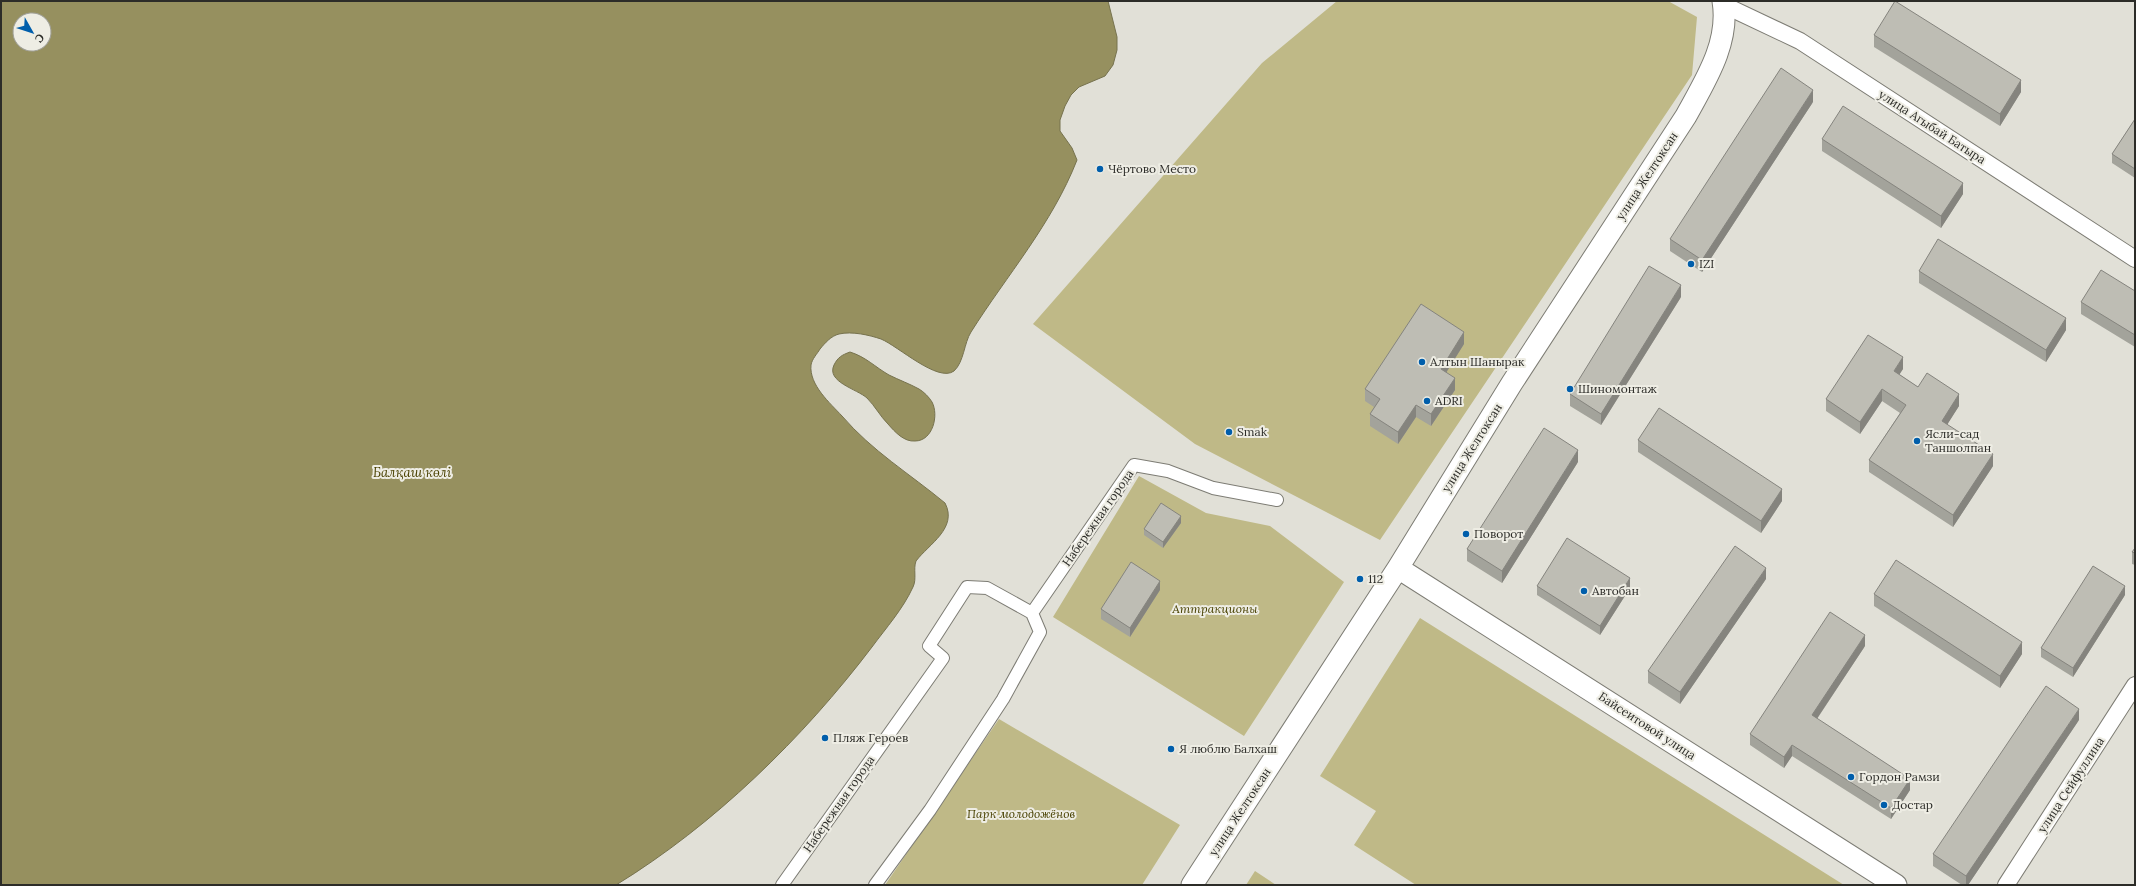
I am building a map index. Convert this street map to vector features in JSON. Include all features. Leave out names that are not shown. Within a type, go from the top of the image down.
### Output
[{"type":"street","name":"улица Агыбай Батыра","points":[[1723,3],[1800,41],[2135,259]]},
{"type":"street","name":"улица Желтоксан","points":[[1192,885],[1398,568],[1512,383],[1686,116],[1709,74],[1722,40],[1723,3]]},
{"type":"street","name":"Набережная города","points":[[782,885],[943,658],[929,646],[967,587],[987,588],[1032,613],[1134,465],[1168,471],[1213,488],[1277,500]]},
{"type":"street","name":"Байсеитовой улица","points":[[1398,568],[1896,885]]},
{"type":"street","points":[[875,885],[930,810],[1003,699],[1040,632],[1032,613]]},
{"type":"street","name":"улица Сейфуллина","points":[[2006,885],[2135,685]]},
{"type":"green space","points":[[1337,1],[1668,1],[1697,17],[1692,75],[1380,540],[1195,444],[1033,324],[1262,63]]},
{"type":"green space","name":"Аттракционы","points":[[1139,476],[1206,513],[1270,526],[1344,582],[1244,736],[1053,617]]},
{"type":"green space","points":[[1420,618],[1844,885],[1416,885],[1354,845],[1376,811],[1320,776]]},
{"type":"green space","name":"Парк молодожёнов","points":[[999,719],[1180,825],[1142,885],[885,885]]},
{"type":"green space","points":[[1255,871],[1276,885],[1246,885]]},
{"type":"water","name":"Балқаш көлі","points":[[1,1],[1108,1],[1117,37],[1117,50],[1113,65],[1105,76],[1079,87],[1071,95],[1060,120],[1060,131],[1072,148],[1077,160],[1067,183],[1042,228],[971,332],[960,363],[954,371],[947,373],[938,372],[928,368],[881,339],[855,333],[839,334],[831,338],[820,349],[812,361],[811,372],[813,380],[821,393],[854,429],[892,462],[945,503],[948,512],[948,520],[945,528],[916,561],[914,584],[909,595],[899,611],[845,681],[817,714],[755,778],[688,835],[616,885],[1,885]]},
{"type":"water","points":[[850,352],[866,359],[889,375],[919,389],[928,396],[934,407],[935,414],[933,426],[926,437],[915,441],[903,438],[885,421],[867,398],[838,381],[834,376],[834,365],[840,357]]},
{"type":"building","points":[[1895,1],[2021,80],[2000,114],[1874,35]]},
{"type":"building","points":[[1781,68],[1813,90],[1702,260],[1670,239]]},
{"type":"building","points":[[1843,106],[1963,183],[1941,216],[1822,139]]},
{"type":"building","points":[[2135,119],[2135,169],[2112,154]]},
{"type":"building","points":[[1938,239],[2066,318],[2046,350],[1919,271]]},
{"type":"building","points":[[1649,266],[1681,285],[1601,414],[1570,394]]},
{"type":"building","points":[[2101,270],[2135,291],[2135,335],[2081,302]]},
{"type":"building","name":"Алтын Шанырак","points":[[1421,304],[1464,332],[1441,369],[1455,378],[1431,414],[1416,405],[1398,432],[1370,414],[1380,399],[1365,389]]},
{"type":"building","points":[[1868,335],[1903,357],[1894,371],[1918,387],[1927,373],[1959,394],[1942,421],[1993,454],[1953,515],[1869,460],[1906,405],[1882,389],[1860,422],[1826,399]]},
{"type":"building","points":[[1659,408],[1782,489],[1761,521],[1638,440]]},
{"type":"building","points":[[1544,428],[1578,450],[1502,571],[1467,549]]},
{"type":"building","points":[[1161,503],[1181,516],[1163,542],[1144,529]]},
{"type":"building","name":"Автобан","points":[[1567,538],[1630,578],[1600,626],[1537,586]]},
{"type":"building","points":[[1735,546],[1766,568],[1680,692],[1648,671]]},
{"type":"building","points":[[1896,560],[2022,642],[2000,676],[1874,594]]},
{"type":"building","points":[[1131,562],[1160,581],[1130,628],[1101,609]]},
{"type":"building","points":[[2093,566],[2125,586],[2073,668],[2041,648]]},
{"type":"building","points":[[1830,612],[1865,635],[1812,715],[1910,779],[1891,808],[1792,745],[1784,757],[1750,734]]},
{"type":"building","points":[[2046,686],[2079,709],[1966,876],[1933,854]]},
{"type":"place","name":"Чёртово Место","points":[[1100,169]]},
{"type":"place","name":"IZI","points":[[1691,264]]},
{"type":"place","name":"Алтын Шанырак","points":[[1422,362]]},
{"type":"place","name":"Шиномонтаж","points":[[1570,389]]},
{"type":"place","name":"ADRI","points":[[1427,401]]},
{"type":"place","name":"Smak","points":[[1229,432]]},
{"type":"place","name":"Ясли-сад Таншолпан","points":[[1917,441]]},
{"type":"place","name":"Поворот","points":[[1466,534]]},
{"type":"place","name":"112","points":[[1360,579]]},
{"type":"place","name":"Автобан","points":[[1584,591]]},
{"type":"place","name":"Пляж Героев","points":[[825,738]]},
{"type":"place","name":"Я люблю Балхаш","points":[[1171,749]]},
{"type":"place","name":"Гордон Рамзи","points":[[1851,777]]},
{"type":"place","name":"Достар","points":[[1884,805]]}]
